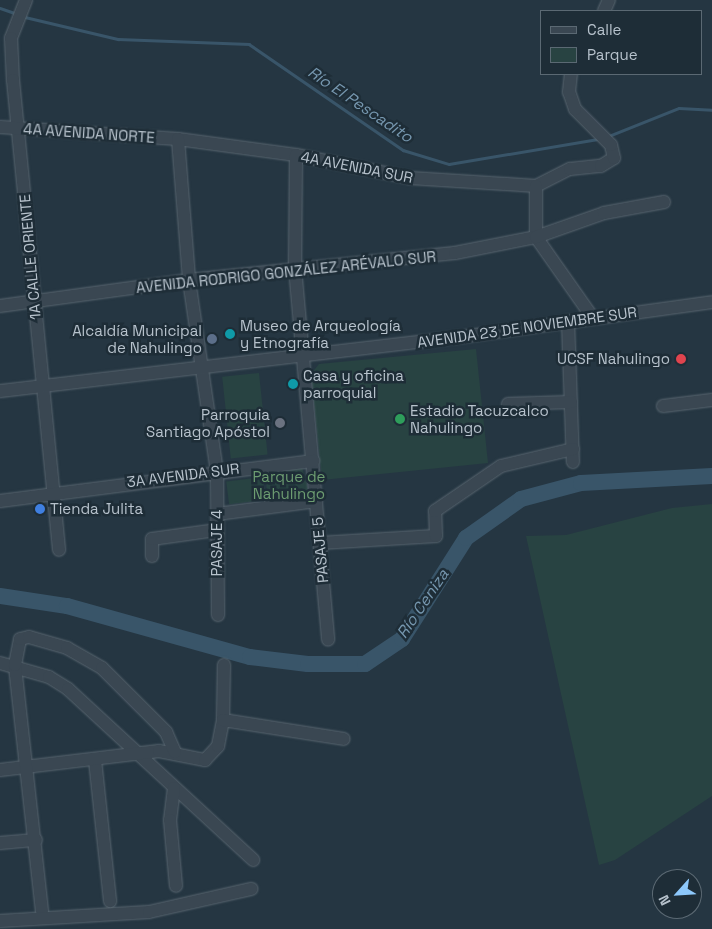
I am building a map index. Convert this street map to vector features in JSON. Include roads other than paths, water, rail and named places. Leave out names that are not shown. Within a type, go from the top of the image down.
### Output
[{"type":"street","name":"1A CALLE ORIENTE","points":[[23,2],[14,22],[18,129],[59,550]]},
{"type":"street","points":[[571,75],[569,92],[575,109],[611,145],[614,158],[608,164],[570,169],[536,186],[536,237],[593,318]]},
{"type":"street","name":"4A AVENIDA NORTE","points":[[0,127],[178,139]]},
{"type":"street","name":"4A AVENIDA SUR","points":[[178,139],[296,154],[410,178],[536,186]]},
{"type":"street","name":"PASAJE 4","points":[[178,139],[189,280],[217,471],[218,614]]},
{"type":"street","name":"PASAJE 5","points":[[296,154],[295,268],[328,640]]},
{"type":"street","name":"AVENIDA RODRIGO GONZÁLEZ ARÉVALO SUR","points":[[0,306],[189,280],[295,268],[456,254],[536,237],[596,215],[664,202]]},
{"type":"street","name":"AVENIDA 23 DE NOVIEMBRE SUR","points":[[0,391],[302,355],[712,302]]},
{"type":"street","points":[[320,543],[436,536],[435,512],[501,466],[573,456],[568,321]]},
{"type":"street","points":[[663,406],[712,400]]},
{"type":"street","points":[[508,404],[571,402]]},
{"type":"street","name":"3A AVENIDA SUR","points":[[0,501],[53,492],[217,471],[313,461]]},
{"type":"street","points":[[217,514],[316,501]]},
{"type":"street","points":[[152,556],[152,540],[217,530]]},
{"type":"street","points":[[42,911],[29,766],[15,665],[16,646],[29,637],[86,656],[166,732],[176,752]]},
{"type":"street","points":[[0,662],[15,665],[68,690],[135,755],[253,860]]},
{"type":"street","points":[[0,770],[176,752],[205,760],[213,756],[223,720],[224,665]]},
{"type":"street","points":[[223,720],[344,739]]},
{"type":"street","points":[[95,760],[110,901]]},
{"type":"street","points":[[174,788],[170,820],[176,886]]},
{"type":"street","points":[[0,843],[36,840]]},
{"type":"street","points":[[0,921],[140,914],[251,889]]},
{"type":"waterway","name":"Río El Pescadito","points":[[0,8],[17,14]]},
{"type":"waterway","name":"Río El Pescadito","points":[[25,17],[118,39],[249,44],[403,150],[449,164],[599,139]]},
{"type":"waterway","name":"Río El Pescadito","points":[[609,136],[679,108],[712,110]]},
{"type":"waterway","name":"Río Ceniza","points":[[0,596],[67,606],[250,657],[308,664],[365,664],[402,639],[466,538],[521,499],[581,483],[712,476]]},
{"type":"place","name":"Museo de Arqueología y Etnografía","points":[[230,334]]},
{"type":"place","name":"Alcaldía Municipal de Nahulingo","points":[[212,339]]},
{"type":"place","name":"UCSF Nahulingo","points":[[681,359]]},
{"type":"place","name":"Casa y oficina parroquial","points":[[293,384]]},
{"type":"place","name":"Estadio Tacuzcalco Nahulingo","points":[[400,419]]},
{"type":"place","name":"Parroquia Santiago Apóstol","points":[[280,423]]},
{"type":"place","name":"Tienda Julita","points":[[40,509]]},
{"type":"park label","name":"Parque de Nahulingo","points":[[289,484]]}]
